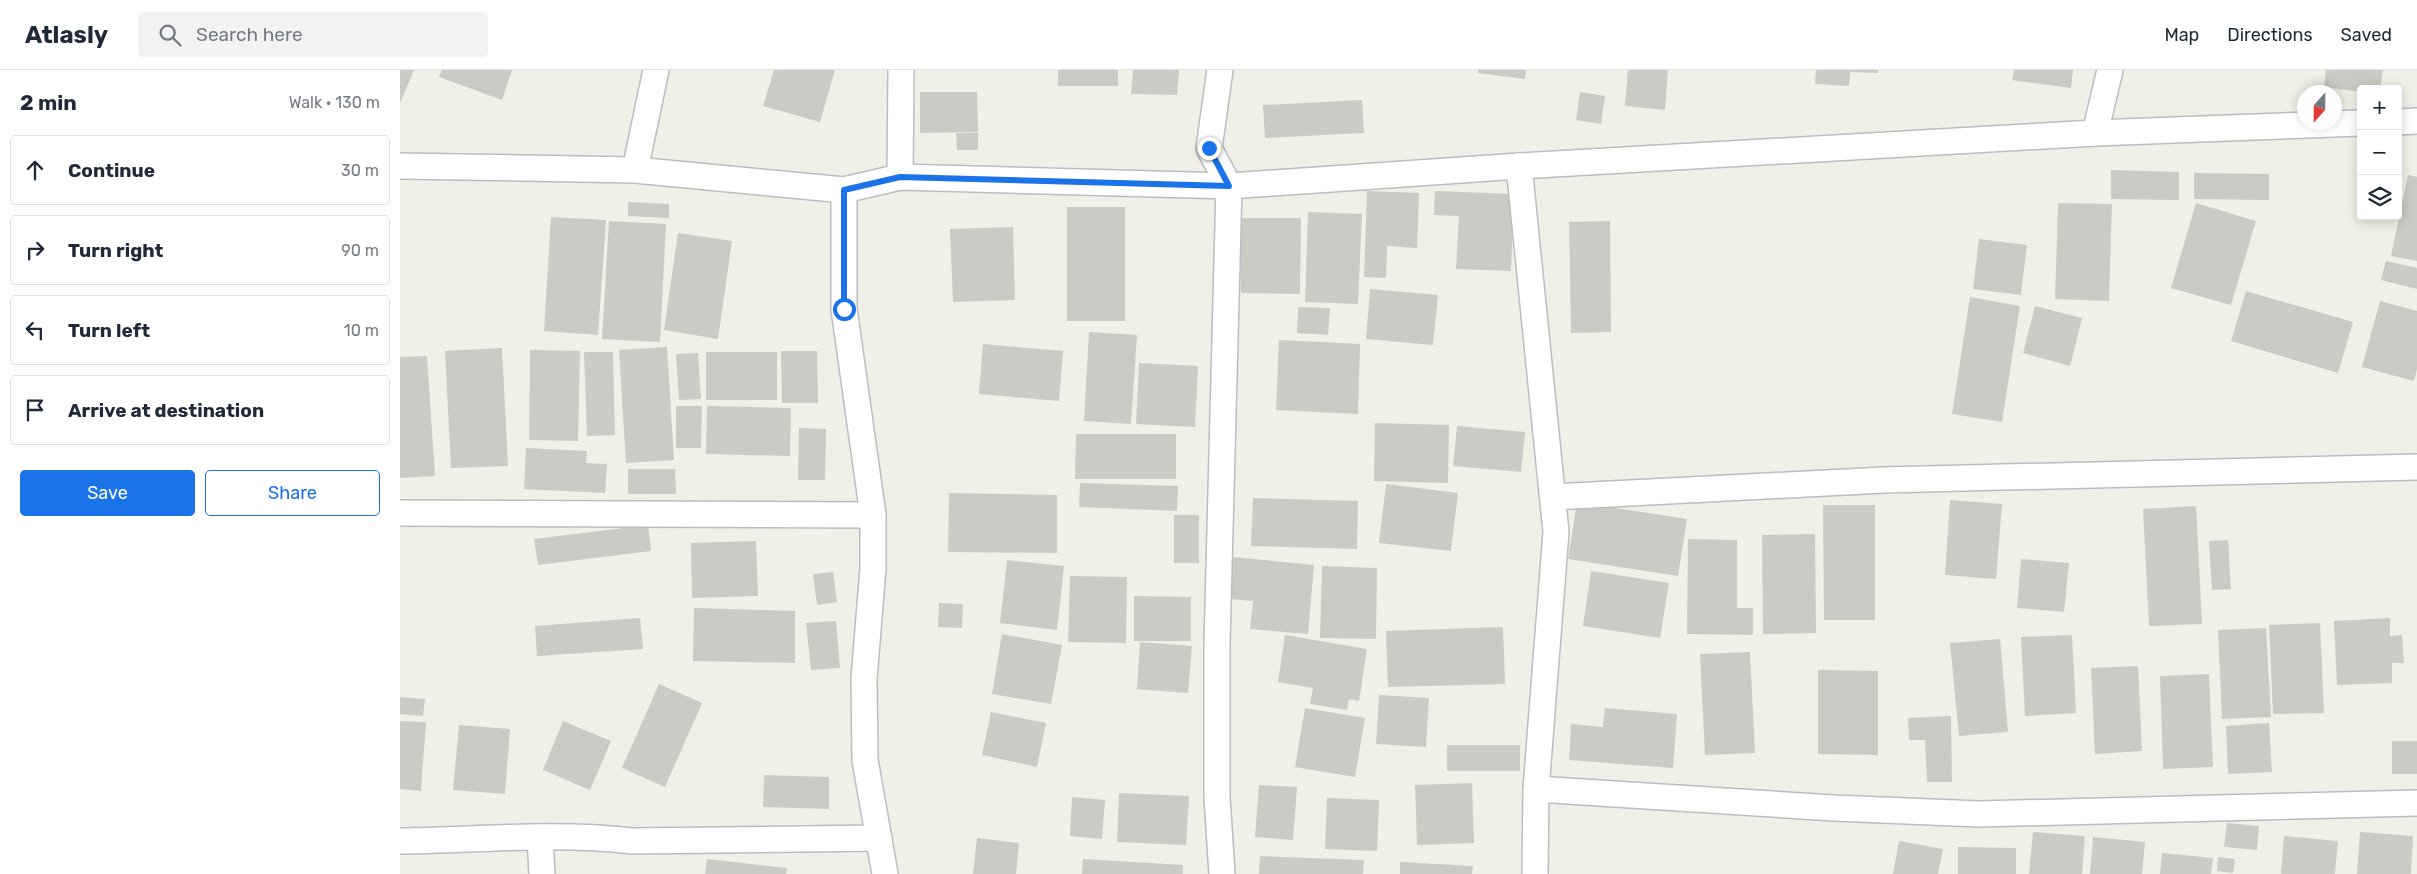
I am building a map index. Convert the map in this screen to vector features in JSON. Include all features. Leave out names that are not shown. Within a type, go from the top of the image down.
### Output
[{"type":"street","points":[[635,170],[656,70]]},
{"type":"street","points":[[900,177],[901,70]]},
{"type":"street","points":[[1220,70],[1209,148],[1229,186],[1217,644],[1217,797],[1222,874]]},
{"type":"street","points":[[2096,133],[2110,70]]},
{"type":"street","points":[[2402,122],[2417,121]]},
{"type":"street","points":[[400,166],[635,170],[844,190],[900,177],[1229,186],[1519,166],[2096,133],[2357,123]]},
{"type":"street","points":[[1519,166],[1556,532],[1536,790],[1535,874]]},
{"type":"street","points":[[844,190],[844,309],[873,515],[873,568],[864,679],[865,760],[885,874]]},
{"type":"street","points":[[1553,497],[1884,480],[2417,467]]},
{"type":"street","points":[[400,513],[873,515]]},
{"type":"street","points":[[1536,790],[1834,808],[1979,814],[2417,804]]},
{"type":"street","points":[[400,841],[540,837],[596,837],[632,841],[879,838]]},
{"type":"street","points":[[540,837],[542,874]]},
{"type":"building","points":[[400,70],[414,70],[400,103]]},
{"type":"building","points":[[442,70],[512,70],[502,100],[439,77]]},
{"type":"building","points":[[774,70],[835,70],[820,122],[763,106]]},
{"type":"building","points":[[1058,70],[1118,70],[1118,86],[1058,86]]},
{"type":"building","points":[[1133,70],[1179,70],[1177,95],[1131,94]]},
{"type":"building","points":[[1478,70],[1526,70],[1525,79],[1478,73]]},
{"type":"building","points":[[1628,70],[1668,70],[1665,110],[1625,106]]},
{"type":"building","points":[[1816,70],[1878,70],[1878,73],[1850,72],[1849,86],[1815,84]]},
{"type":"building","points":[[2014,70],[2073,70],[2071,88],[2012,80]]},
{"type":"building","points":[[2326,70],[2383,70],[2381,85],[2357,85],[2357,91],[2342,89],[2342,85],[2324,85]]},
{"type":"building","points":[[920,92],[977,92],[978,132],[920,133]]},
{"type":"building","points":[[1580,92],[1605,96],[1601,124],[1576,120]]},
{"type":"building","points":[[1362,100],[1364,133],[1265,138],[1263,105]]},
{"type":"building","points":[[956,133],[978,133],[978,150],[957,150]]},
{"type":"building","points":[[2111,170],[2179,172],[2179,200],[2111,199]]},
{"type":"building","points":[[2194,173],[2269,174],[2269,200],[2194,199]]},
{"type":"building","points":[[2408,175],[2417,177],[2417,261],[2391,256],[2399,220],[2402,220],[2402,204]]},
{"type":"building","points":[[1367,191],[1419,193],[1417,248],[1387,246],[1386,278],[1364,277]]},
{"type":"building","points":[[1435,191],[1514,194],[1511,271],[1456,269],[1459,216],[1434,215]]},
{"type":"building","points":[[628,202],[669,204],[669,218],[628,216]]},
{"type":"building","points":[[2058,203],[2112,204],[2109,301],[2055,299]]},
{"type":"building","points":[[2196,203],[2256,221],[2231,305],[2171,288]]},
{"type":"building","points":[[1067,207],[1125,207],[1125,321],[1067,321]]},
{"type":"building","points":[[1308,212],[1362,214],[1358,304],[1305,302]]},
{"type":"building","points":[[551,217],[606,220],[598,335],[544,331]]},
{"type":"building","points":[[1241,218],[1301,218],[1300,294],[1241,293]]},
{"type":"building","points":[[609,221],[666,224],[660,342],[602,339]]},
{"type":"building","points":[[1610,221],[1611,332],[1571,333],[1569,222]]},
{"type":"building","points":[[1013,227],[1015,300],[953,302],[950,229]]},
{"type":"building","points":[[678,233],[732,241],[718,339],[664,330]]},
{"type":"building","points":[[1979,239],[2027,245],[2021,295],[1973,289]]},
{"type":"building","points":[[2386,261],[2417,268],[2417,289],[2381,280]]},
{"type":"building","points":[[1370,289],[1438,295],[1433,345],[1366,339]]},
{"type":"building","points":[[2246,291],[2353,322],[2338,373],[2231,341]]},
{"type":"building","points":[[1970,297],[2020,306],[2002,422],[1952,414]]},
{"type":"building","points":[[2380,301],[2417,311],[2417,369],[2414,381],[2362,367]]},
{"type":"building","points":[[2035,306],[2082,318],[2070,366],[2023,353]]},
{"type":"building","points":[[1298,307],[1330,308],[1328,335],[1297,333]]},
{"type":"building","points":[[1089,332],[1137,335],[1131,424],[1084,421]]},
{"type":"building","points":[[1279,340],[1360,344],[1358,414],[1276,410]]},
{"type":"building","points":[[983,344],[1063,351],[1059,401],[979,394]]},
{"type":"building","points":[[667,347],[674,460],[626,463],[619,350]]},
{"type":"building","points":[[502,348],[508,466],[451,468],[445,351]]},
{"type":"building","points":[[530,350],[580,351],[578,441],[529,440]]},
{"type":"building","points":[[781,351],[817,351],[818,403],[782,403]]},
{"type":"building","points":[[584,352],[613,352],[615,435],[587,436]]},
{"type":"building","points":[[706,352],[777,352],[777,400],[706,400]]},
{"type":"building","points":[[698,353],[701,399],[679,400],[676,354]]},
{"type":"building","points":[[427,356],[435,476],[400,478],[400,357]]},
{"type":"building","points":[[1139,363],[1198,366],[1195,427],[1136,424]]},
{"type":"building","points":[[676,406],[702,406],[701,448],[676,448]]},
{"type":"building","points":[[707,406],[791,408],[790,456],[706,454]]},
{"type":"building","points":[[1375,423],[1449,425],[1448,483],[1374,481]]},
{"type":"building","points":[[1457,426],[1525,432],[1521,472],[1453,466]]},
{"type":"building","points":[[799,428],[826,429],[825,480],[798,480]]},
{"type":"building","points":[[1076,434],[1176,434],[1176,479],[1075,479]]},
{"type":"building","points":[[526,448],[587,451],[586,463],[607,464],[605,493],[524,489]]},
{"type":"building","points":[[628,469],[675,469],[676,494],[628,494]]},
{"type":"building","points":[[1080,483],[1178,486],[1177,511],[1079,507]]},
{"type":"building","points":[[1386,484],[1458,493],[1451,551],[1379,543]]},
{"type":"building","points":[[949,493],[1057,495],[1057,553],[948,552]]},
{"type":"building","points":[[1253,498],[1358,501],[1357,549],[1251,546]]},
{"type":"building","points":[[1950,500],[2002,504],[1996,579],[1945,575]]},
{"type":"building","points":[[1577,502],[1687,519],[1678,576],[1568,559]]},
{"type":"building","points":[[1823,505],[1875,505],[1875,620],[1824,620]]},
{"type":"building","points":[[2196,506],[2202,624],[2149,626],[2143,509]]},
{"type":"building","points":[[1174,515],[1199,515],[1199,563],[1174,563]]},
{"type":"building","points":[[648,525],[651,551],[538,565],[534,539]]},
{"type":"building","points":[[1815,534],[1816,633],[1763,634],[1762,535]]},
{"type":"building","points":[[1688,539],[1737,540],[1737,608],[1753,608],[1753,635],[1687,634]]},
{"type":"building","points":[[2228,540],[2231,589],[2212,590],[2209,541]]},
{"type":"building","points":[[756,541],[758,596],[692,598],[691,543]]},
{"type":"building","points":[[1233,557],[1314,565],[1308,634],[1250,629],[1253,601],[1230,599]]},
{"type":"building","points":[[2021,559],[2069,563],[2064,612],[2017,608]]},
{"type":"building","points":[[1007,560],[1064,566],[1057,630],[1000,623]]},
{"type":"building","points":[[1322,566],[1377,568],[1376,639],[1320,638]]},
{"type":"building","points":[[1591,571],[1669,583],[1660,638],[1583,626]]},
{"type":"building","points":[[833,572],[837,602],[817,605],[813,574]]},
{"type":"building","points":[[1070,576],[1127,577],[1126,643],[1068,642]]},
{"type":"building","points":[[1134,596],[1191,597],[1191,641],[1134,641]]},
{"type":"building","points":[[939,603],[963,604],[962,628],[938,627]]},
{"type":"building","points":[[694,608],[795,611],[795,663],[693,661]]},
{"type":"building","points":[[640,618],[643,649],[537,656],[535,626]]},
{"type":"building","points":[[2390,618],[2390,636],[2402,635],[2404,663],[2392,663],[2392,683],[2337,685],[2334,621]]},
{"type":"building","points":[[836,621],[840,668],[811,670],[806,623]]},
{"type":"building","points":[[2320,623],[2324,713],[2273,714],[2269,625]]},
{"type":"building","points":[[1503,627],[1505,684],[1388,687],[1386,631]]},
{"type":"building","points":[[2266,628],[2271,717],[2222,719],[2218,630]]},
{"type":"building","points":[[1002,634],[1062,645],[1051,704],[992,694]]},
{"type":"building","points":[[1285,635],[1367,649],[1359,701],[1349,699],[1347,710],[1310,704],[1313,688],[1278,682]]},
{"type":"building","points":[[2072,635],[2076,713],[2025,716],[2021,637]]},
{"type":"building","points":[[2000,639],[2008,732],[1959,736],[1950,643]]},
{"type":"building","points":[[1140,642],[1192,646],[1188,693],[1137,689]]},
{"type":"building","points":[[1750,652],[1755,753],[1705,755],[1700,654]]},
{"type":"building","points":[[2138,666],[2142,751],[2095,754],[2091,668]]},
{"type":"building","points":[[1818,670],[1878,671],[1878,755],[1818,754]]},
{"type":"building","points":[[2209,674],[2213,767],[2163,769],[2160,676]]},
{"type":"building","points":[[659,684],[702,703],[665,787],[622,768]]},
{"type":"building","points":[[1379,695],[1429,698],[1426,747],[1376,744]]},
{"type":"building","points":[[400,697],[425,699],[423,716],[400,714]]},
{"type":"building","points":[[1305,708],[1365,718],[1355,777],[1295,767]]},
{"type":"building","points":[[1605,708],[1677,714],[1673,768],[1569,760],[1571,724],[1603,727]]},
{"type":"building","points":[[991,712],[1046,723],[1037,767],[982,755]]},
{"type":"building","points":[[1951,716],[1952,782],[1927,782],[1925,740],[1909,740],[1908,718]]},
{"type":"building","points":[[400,721],[426,722],[421,791],[400,789]]},
{"type":"building","points":[[563,721],[611,741],[590,790],[543,770]]},
{"type":"building","points":[[2269,723],[2272,772],[2228,774],[2226,726]]},
{"type":"building","points":[[459,725],[510,729],[505,794],[453,790]]},
{"type":"building","points":[[2392,741],[2417,741],[2417,774],[2392,774]]},
{"type":"building","points":[[1447,745],[1520,745],[1520,771],[1447,771]]},
{"type":"building","points":[[764,775],[829,777],[829,809],[763,807]]},
{"type":"building","points":[[1472,783],[1474,843],[1417,845],[1415,785]]},
{"type":"building","points":[[1259,785],[1297,787],[1293,840],[1255,837]]},
{"type":"building","points":[[1119,793],[1189,796],[1186,845],[1117,842]]},
{"type":"building","points":[[1072,797],[1105,800],[1102,839],[1070,836]]},
{"type":"building","points":[[1327,798],[1379,800],[1377,851],[1325,849]]},
{"type":"building","points":[[2227,823],[2259,826],[2257,850],[2224,847]]},
{"type":"building","points":[[2033,832],[2085,836],[2082,874],[2029,874]]},
{"type":"building","points":[[2360,832],[2413,836],[2411,874],[2357,874]]},
{"type":"building","points":[[2284,836],[2338,841],[2335,874],[2281,874]]},
{"type":"building","points":[[2093,837],[2145,842],[2142,874],[2090,874]]},
{"type":"building","points":[[977,838],[1019,843],[1016,874],[973,874]]},
{"type":"building","points":[[1899,841],[1943,849],[1938,874],[1893,874]]},
{"type":"building","points":[[1958,847],[2016,848],[2016,874],[1958,874]]},
{"type":"building","points":[[2162,853],[2213,858],[2211,874],[2160,874]]},
{"type":"building","points":[[1260,856],[1364,860],[1363,874],[1259,874]]},
{"type":"building","points":[[2218,857],[2235,859],[2233,873],[2217,871]]},
{"type":"building","points":[[707,859],[787,868],[786,874],[705,874]]},
{"type":"building","points":[[1083,859],[1183,865],[1183,874],[1082,874]]},
{"type":"building","points":[[1400,862],[1473,866],[1472,874],[1400,874]]},
{"type":"route","points":[[844,309],[844,190],[900,177],[1229,186],[1209,148]]}]
